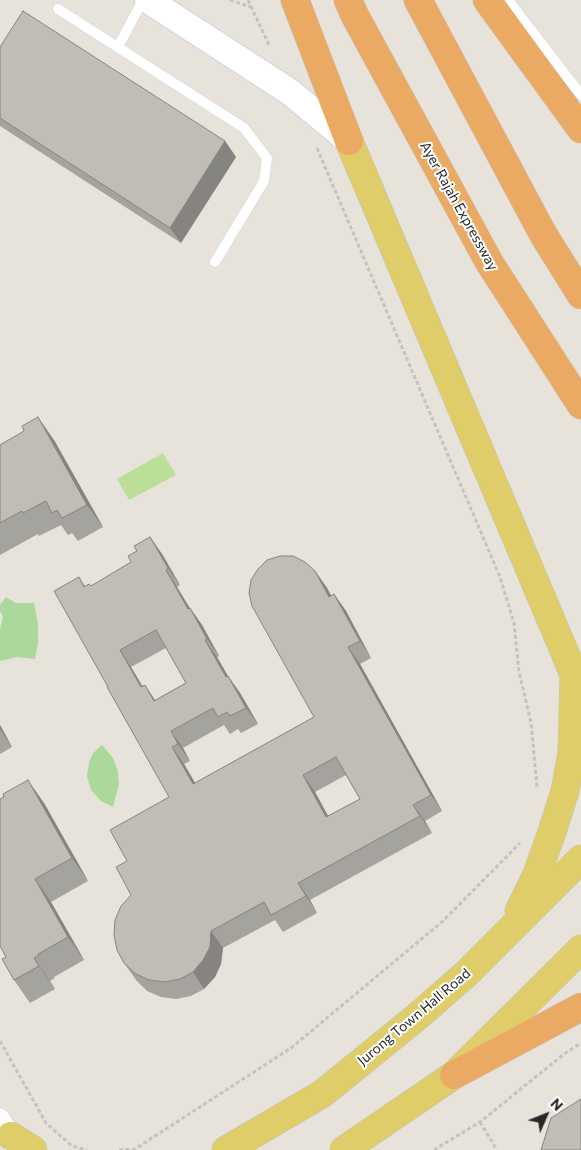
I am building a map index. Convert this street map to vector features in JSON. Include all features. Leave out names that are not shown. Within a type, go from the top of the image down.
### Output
[{"type":"highway","points":[[295,0],[349,141]]},
{"type":"highway","name":"Ayer Rajah Expressway","points":[[348,0],[489,262],[581,405]]},
{"type":"highway","points":[[418,0],[543,234],[581,295]]},
{"type":"highway","points":[[487,0],[581,129]]},
{"type":"highway","points":[[454,1075],[581,1007]]},
{"type":"main road","points":[[349,141],[578,683],[572,752],[565,791],[534,881],[505,936]]},
{"type":"main road","name":"Jurong Town Hall Road","points":[[226,1150],[322,1094],[418,1016],[466,974],[581,859]]},
{"type":"main road","points":[[344,1150],[454,1075],[581,949]]},
{"type":"street","points":[[148,0],[290,92],[349,141]]},
{"type":"lane","points":[[118,47],[144,0]]},
{"type":"lane","points":[[508,0],[581,95]]},
{"type":"lane","points":[[58,9],[244,128],[267,158],[264,181],[215,262]]},
{"type":"path","points":[[230,0],[251,7]]},
{"type":"path","points":[[315,145],[500,576],[514,623],[520,672],[531,722],[537,787],[536,796]]},
{"type":"path","points":[[119,1150],[135,1149],[291,1048],[444,921],[520,842]]},
{"type":"path","points":[[0,1041],[46,1123],[72,1146],[87,1150]]},
{"type":"path","points":[[434,1150],[480,1122],[564,1054],[581,1043]]},
{"type":"path","points":[[480,1122],[497,1150]]},
{"type":"green space","points":[[163,453],[176,475],[129,500],[117,479]]},
{"type":"green space","points":[[6,597],[16,603],[34,603],[38,624],[38,643],[35,659],[17,657],[0,660],[0,629],[3,617],[0,605]]},
{"type":"green space","points":[[102,745],[113,758],[118,772],[119,784],[113,807],[101,801],[91,790],[87,776],[89,762],[93,753]]},
{"type":"building","points":[[23,11],[225,141],[170,228],[0,118],[0,47]]},
{"type":"building","points":[[38,417],[87,505],[62,518],[57,510],[52,513],[46,501],[0,523],[0,445],[24,431],[22,426]]},
{"type":"building","points":[[150,537],[168,568],[166,570],[207,639],[205,640],[246,708],[230,716],[227,712],[218,717],[213,708],[171,731],[178,744],[172,747],[193,784],[314,717],[252,606],[249,593],[251,580],[267,560],[280,556],[293,556],[305,562],[315,571],[329,597],[334,594],[360,641],[348,647],[431,795],[413,805],[420,816],[298,883],[306,896],[271,915],[264,902],[211,931],[210,947],[203,960],[193,972],[180,979],[165,982],[149,980],[136,974],[124,963],[117,950],[114,935],[115,920],[121,906],[131,895],[116,867],[127,861],[110,830],[169,797],[54,591],[79,577],[84,587],[89,584],[91,586],[131,562],[128,556],[137,551],[134,546]],"holes":[[[156,630],[186,683],[154,701],[145,685],[141,687],[120,650]],[[336,757],[360,799],[326,817],[303,775]]]},
{"type":"building","points":[[28,780],[72,858],[35,879],[68,937],[38,954],[34,958],[39,966],[14,980],[2,959],[6,957],[0,946],[0,799],[4,797],[3,794]]},
{"type":"building","points":[[581,1099],[581,1150],[541,1150],[551,1118]]}]
